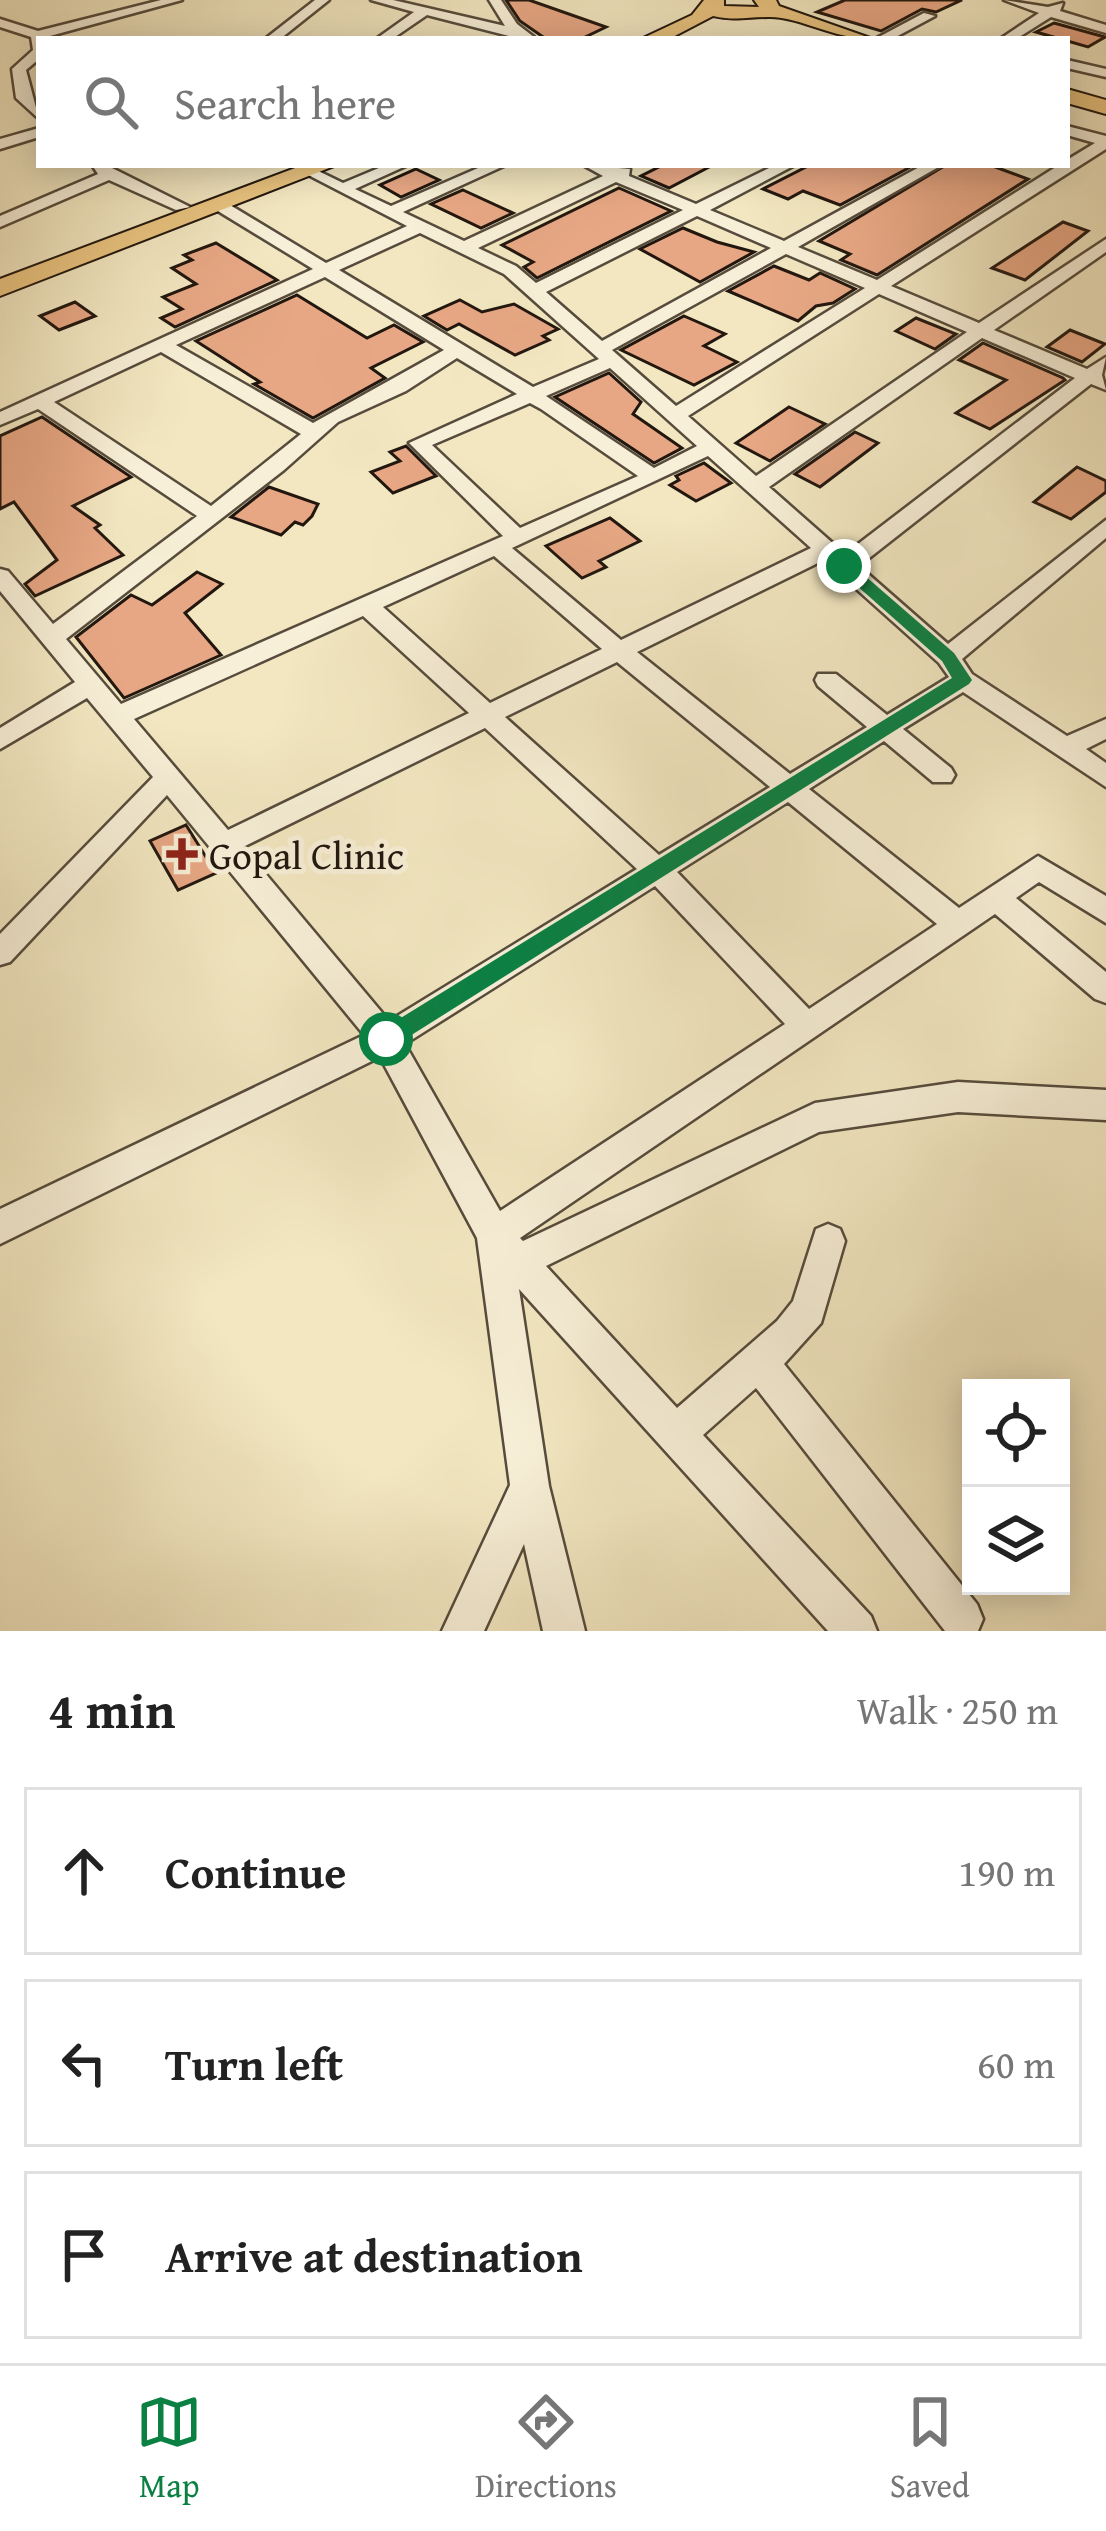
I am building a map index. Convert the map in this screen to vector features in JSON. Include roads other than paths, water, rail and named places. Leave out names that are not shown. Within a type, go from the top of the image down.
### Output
[{"type":"highway","points":[[678,34],[712,3],[852,36]]},
{"type":"highway","points":[[678,34],[754,10],[833,36]]},
{"type":"highway","points":[[1070,95],[1106,105]]},
{"type":"highway","points":[[0,276],[182,207],[304,168]]},
{"type":"highway","points":[[0,288],[305,168]]},
{"type":"street","points":[[66,36],[176,0]]},
{"type":"street","points":[[276,36],[323,0]]},
{"type":"street","points":[[377,0],[518,36]]},
{"type":"street","points":[[483,1],[497,0],[518,36]]},
{"type":"street","points":[[1010,0],[1106,29]]},
{"type":"street","points":[[1012,36],[1070,0]]},
{"type":"street","points":[[483,1],[518,36]]},
{"type":"street","points":[[388,36],[422,14]]},
{"type":"street","points":[[888,36],[929,16]]},
{"type":"street","points":[[0,23],[36,44]]},
{"type":"street","points":[[36,48],[20,69],[23,98],[36,112]]},
{"type":"street","points":[[1070,65],[1106,73]]},
{"type":"street","points":[[0,72],[20,69]]},
{"type":"street","points":[[1070,131],[1106,141]]},
{"type":"street","points":[[0,145],[36,133]]},
{"type":"street","points":[[1070,164],[1106,141]]},
{"type":"street","points":[[309,168],[510,270],[956,668],[1106,777]]},
{"type":"street","points":[[344,188],[393,168]]},
{"type":"street","points":[[392,211],[491,168]]},
{"type":"street","points":[[598,168],[978,329],[1100,374]]},
{"type":"street","points":[[466,247],[633,168]]},
{"type":"street","points":[[534,291],[781,168]]},
{"type":"street","points":[[929,168],[784,247],[534,396],[418,443],[507,542],[619,651],[958,924]]},
{"type":"street","points":[[675,416],[1063,168]]},
{"type":"street","points":[[0,222],[102,170],[182,207]]},
{"type":"street","points":[[218,205],[534,396],[653,478]]},
{"type":"street","points":[[0,419],[421,226]]},
{"type":"street","points":[[754,487],[1106,244]]},
{"type":"street","points":[[162,345],[315,433]]},
{"type":"street","points":[[51,638],[331,418],[399,387],[458,350]]},
{"type":"street","points":[[222,845],[619,651],[835,558],[1100,374]]},
{"type":"street","points":[[39,401],[212,516]]},
{"type":"street","points":[[116,717],[653,478],[710,447]]},
{"type":"street","points":[[0,1227],[386,1039],[884,728],[956,668],[1106,527]]},
{"type":"street","points":[[0,576],[386,1039],[506,1248],[856,1631]]},
{"type":"street","points":[[366,605],[657,870],[807,1027]]},
{"type":"street","points":[[827,680],[942,776]]},
{"type":"street","points":[[0,740],[89,685]]},
{"type":"street","points":[[1066,748],[1106,728]]},
{"type":"street","points":[[0,953],[167,779]]},
{"type":"street","points":[[506,1248],[807,1027],[1038,867],[1106,911]]},
{"type":"street","points":[[995,898],[1106,990]]},
{"type":"street","points":[[506,1248],[814,1118],[958,1097],[1106,1106]]},
{"type":"street","points":[[676,1434],[790,1334],[808,1310],[828,1241]]},
{"type":"street","points":[[506,1248],[530,1486],[564,1631]]},
{"type":"street","points":[[759,1362],[962,1619]]},
{"type":"street","points":[[463,1631],[530,1486]]},
{"type":"place","name":"Gopal Clinic","points":[[182,854]]}]
